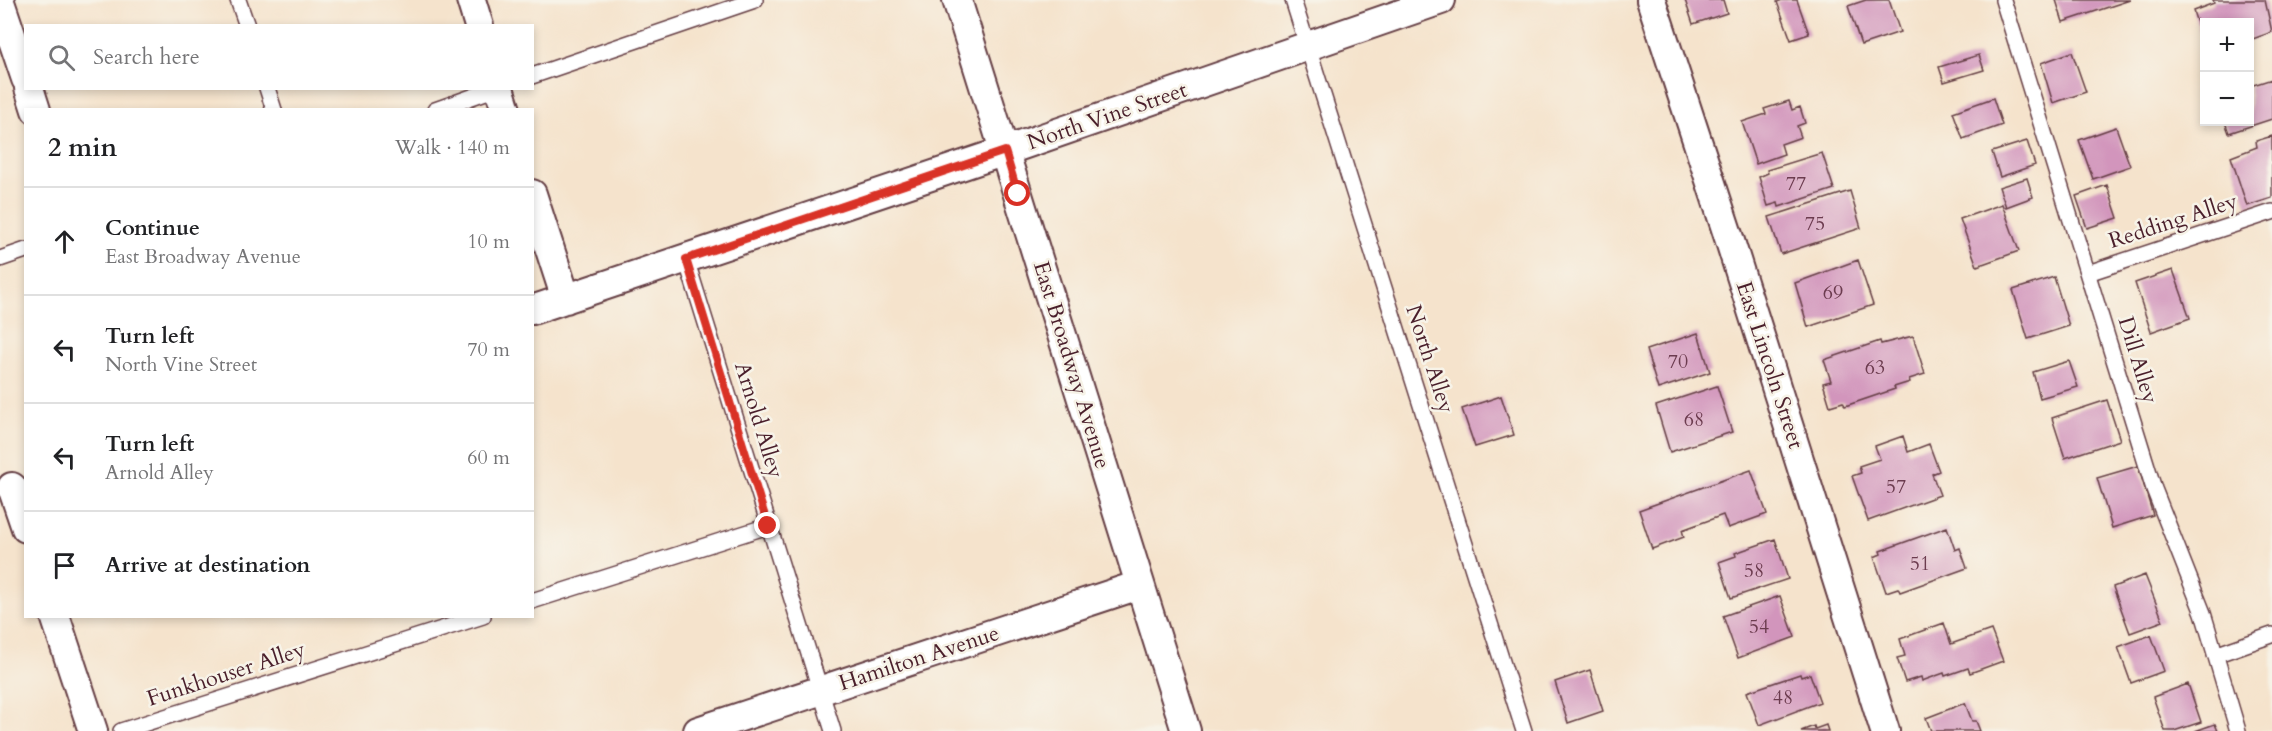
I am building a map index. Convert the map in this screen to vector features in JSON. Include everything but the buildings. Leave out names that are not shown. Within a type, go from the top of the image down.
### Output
[{"type":"street","points":[[471,0],[478,24]]},
{"type":"street","name":"East Broadway Avenue","points":[[957,0],[1186,731]]},
{"type":"street","name":"North Vine Street","points":[[534,309],[1005,151],[1441,0]]},
{"type":"street","name":"East Lincoln Street","points":[[1651,0],[1730,238],[1885,731]]},
{"type":"street","points":[[0,2],[24,73]]},
{"type":"street","points":[[30,90],[35,108]]},
{"type":"street","points":[[499,90],[505,108]]},
{"type":"street","points":[[534,200],[566,299]]},
{"type":"street","points":[[12,487],[24,522]]},
{"type":"street","name":"Hamilton Avenue","points":[[698,731],[1139,585]]},
{"type":"street","points":[[56,618],[93,731]]},
{"type":"lane","points":[[238,0],[246,24]]},
{"type":"lane","points":[[534,75],[755,0]]},
{"type":"lane","name":"North Alley","points":[[1293,0],[1524,731]]},
{"type":"lane","name":"Dill Alley","points":[[2003,0],[2154,489],[2203,614],[2238,731]]},
{"type":"lane","points":[[268,90],[273,108]]},
{"type":"lane","points":[[441,108],[492,90]]},
{"type":"lane","name":"Redding Alley","points":[[2088,273],[2272,212]]},
{"type":"lane","points":[[0,259],[24,251]]},
{"type":"lane","name":"Arnold Alley","points":[[686,259],[833,731]]},
{"type":"lane","points":[[534,600],[768,526]]},
{"type":"lane","name":"Funkhouser Alley","points":[[121,731],[477,618]]},
{"type":"lane","points":[[2215,655],[2272,635]]},
{"type":"route","points":[[768,526],[686,259],[1005,151],[1018,194]]}]
